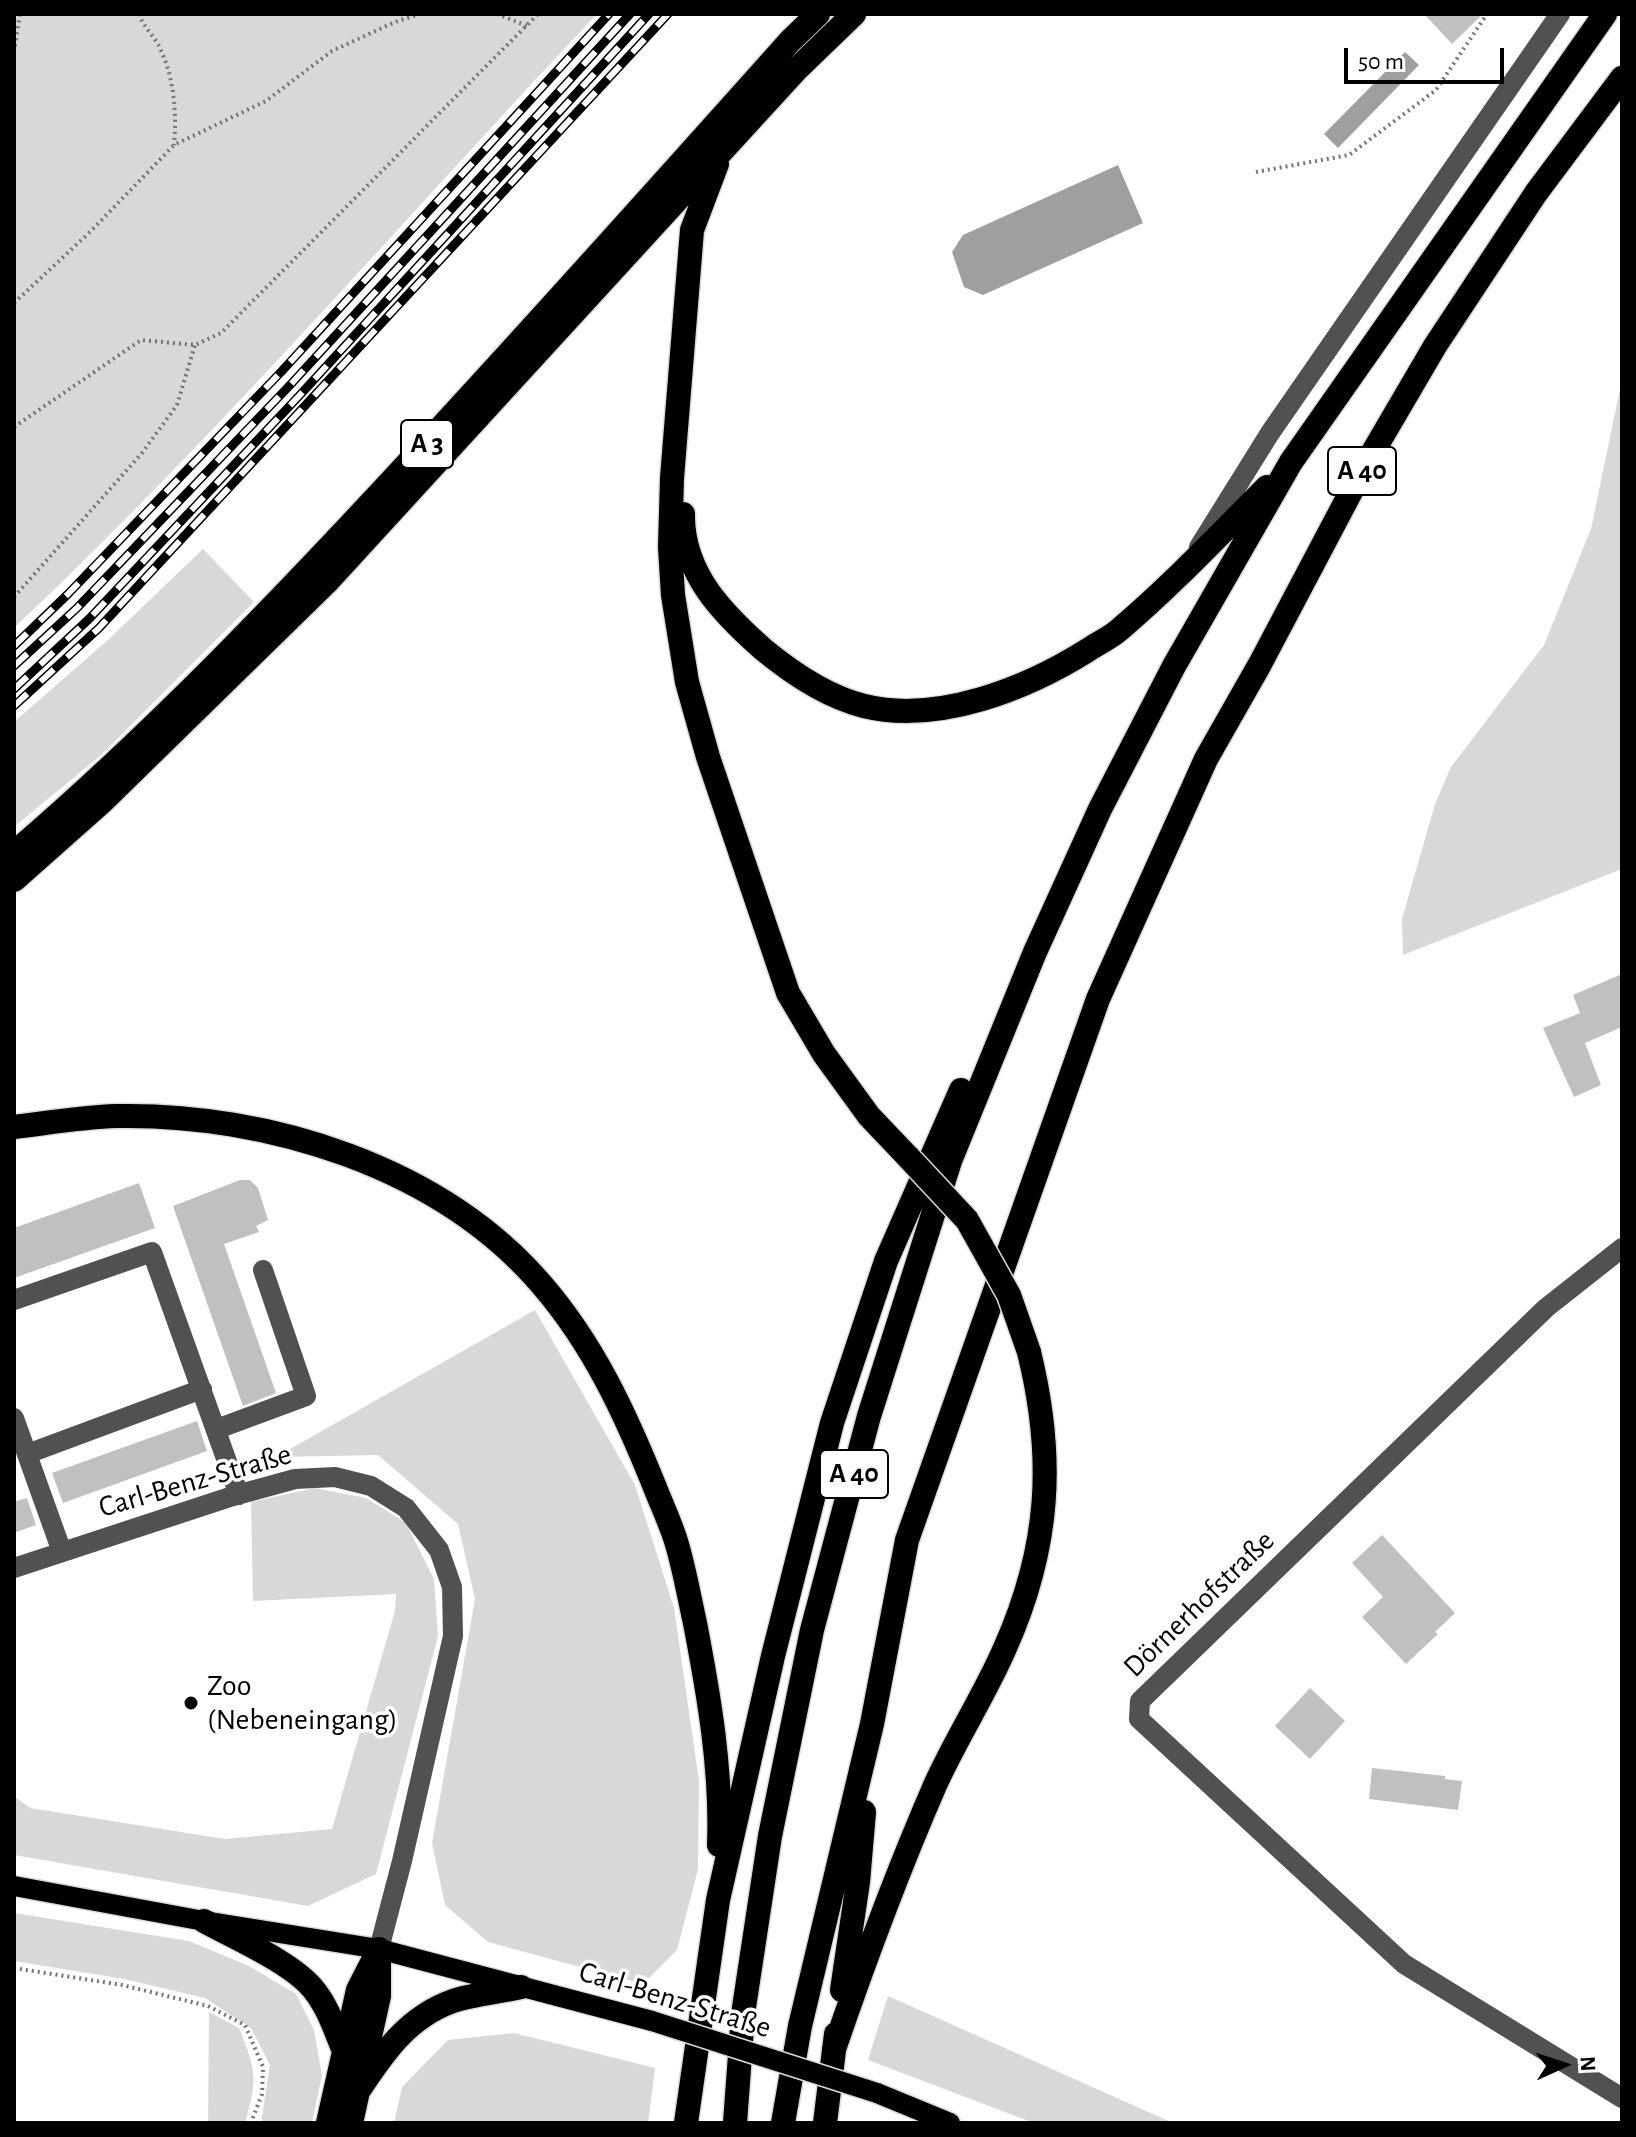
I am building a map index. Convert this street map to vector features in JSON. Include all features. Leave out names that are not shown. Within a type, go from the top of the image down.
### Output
[{"type":"highway","name":"A 3","points":[[14,853],[89,788],[319,559],[537,325],[790,41],[818,14]]},
{"type":"highway","name":"A 3","points":[[14,880],[103,801],[328,581],[798,68],[854,14]]},
{"type":"highway","name":"A 40","points":[[735,2123],[743,2014],[768,1851],[812,1630],[869,1416],[950,1161],[1035,952],[1100,809],[1174,666],[1291,462],[1605,14]]},
{"type":"highway","name":"A 40","points":[[783,2123],[800,2026],[872,1724],[907,1540],[1098,999],[1206,759],[1363,469],[1435,346],[1536,193],[1622,78]]},
{"type":"highway","points":[[722,151],[692,230],[680,390],[682,525],[689,557],[701,582],[738,627],[799,675],[827,691],[863,706],[907,712],[938,709],[1043,676],[1117,632],[1291,462]]},
{"type":"highway","points":[[680,427],[670,513],[673,595],[687,682],[708,757],[788,993],[866,1122],[909,1158],[967,1220],[1009,1295],[1029,1352],[1041,1401],[1046,1461],[1042,1528],[1029,1589],[1005,1649],[937,1780],[877,1924],[834,2049]]},
{"type":"highway","points":[[686,2123],[718,1900],[773,1656],[832,1423],[886,1261],[984,1035],[1035,952]]},
{"type":"highway","points":[[14,1127],[108,1117],[169,1118],[246,1128],[307,1143],[393,1175],[445,1203],[495,1238],[542,1285],[590,1349],[608,1381],[676,1541],[703,1666],[715,1748],[720,1811],[718,1900]]},
{"type":"highway","points":[[825,2123],[858,1882],[872,1724]]},
{"type":"highway","points":[[204,1921],[299,1974],[314,1990],[329,2015],[344,2051]]},
{"type":"highway","points":[[328,2123],[358,1990],[379,1949]]},
{"type":"highway","points":[[351,2123],[379,1996],[379,1949]]},
{"type":"highway","points":[[359,2090],[385,2051],[405,2029],[423,2016],[454,2001],[521,1987]]},
{"type":"main road","name":"Carl-Benz-Straße","points":[[14,1886],[379,1949],[652,2021],[877,2093],[950,2123]]},
{"type":"street","points":[[1188,565],[1270,433],[1560,14]]},
{"type":"street","name":"Dörnerhofstraße","points":[[1622,1248],[1546,1308],[1140,1701],[1139,1719],[1404,1964],[1622,2098]]},
{"type":"street","points":[[14,1300],[152,1252],[239,1495]]},
{"type":"street","points":[[217,1429],[306,1396],[263,1270]]},
{"type":"street","points":[[27,1454],[202,1389]]},
{"type":"street","points":[[14,1418],[62,1552]]},
{"type":"street","name":"Carl-Benz-Straße","points":[[14,1568],[295,1479],[335,1477],[371,1486],[406,1508],[439,1550],[452,1587],[453,1636],[379,1949]]},
{"type":"path","points":[[14,52],[20,14]]},
{"type":"path","points":[[139,14],[159,46],[172,85],[177,117],[174,145]]},
{"type":"path","points":[[14,303],[90,232],[174,145],[266,101],[332,51],[420,14]]},
{"type":"path","points":[[497,14],[527,26]]},
{"type":"path","points":[[14,427],[141,340],[195,345],[221,333],[538,14]]},
{"type":"path","points":[[1256,172],[1349,155],[1436,90],[1487,14]]},
{"type":"path","points":[[14,597],[142,453],[177,405],[195,345]]},
{"type":"path","points":[[14,1968],[122,1985],[208,2006],[245,2025],[263,2067],[262,2094],[251,2123]]},
{"type":"shaded area","points":[[14,14],[597,14],[238,403],[14,628]]},
{"type":"shaded area","points":[[1405,52],[1419,65],[1338,148],[1324,134]]},
{"type":"shaded area","points":[[1118,165],[1143,223],[983,295],[964,287],[952,252],[963,235]]},
{"type":"shaded area","points":[[1622,379],[1622,869],[1403,955],[1402,919],[1435,804],[1451,767],[1544,645],[1591,529]]},
{"type":"shaded area","points":[[203,549],[254,602],[101,755],[14,827],[14,722],[108,640]]},
{"type":"shaded area","points":[[535,1310],[635,1485],[674,1608],[699,1781],[698,1869],[677,1950],[643,1984],[488,1942],[445,1905],[432,1843],[475,1599],[458,1524],[378,1455],[276,1457]]},
{"type":"shaded area","points":[[315,1488],[366,1498],[406,1523],[434,1579],[438,1636],[376,1874],[308,1906],[14,1855],[14,1796],[30,1808],[225,1839],[332,1829],[395,1611],[396,1594],[253,1601],[251,1502]]},
{"type":"shaded area","points":[[14,1913],[189,1941],[249,1966],[296,1994],[314,2030],[322,2075],[312,2123],[261,2123],[270,2065],[251,2028],[205,1998],[124,1979],[14,1961]]},
{"type":"shaded area","points":[[888,1996],[1173,2123],[1034,2123],[868,2060]]},
{"type":"shaded area","points":[[209,2012],[239,2028],[249,2054],[253,2085],[245,2123],[208,2123]]},
{"type":"shaded area","points":[[514,2033],[655,2068],[648,2123],[394,2123],[402,2087],[448,2040]]},
{"type":"building","points":[[1424,14],[1483,14],[1452,44]]},
{"type":"building","points":[[1622,974],[1622,1027],[1585,1043],[1601,1085],[1574,1097],[1543,1028],[1580,1013],[1573,995]]},
{"type":"building","points":[[240,1180],[250,1180],[258,1188],[268,1220],[256,1226],[259,1232],[224,1244],[276,1393],[243,1406],[173,1206]]},
{"type":"building","points":[[139,1183],[155,1228],[14,1278],[14,1228]]},
{"type":"building","points":[[197,1421],[207,1451],[63,1503],[52,1473]]},
{"type":"building","points":[[27,1498],[36,1525],[14,1533],[14,1502]]},
{"type":"building","points":[[1382,1535],[1455,1613],[1406,1664],[1362,1617],[1383,1597],[1352,1563]]},
{"type":"building","points":[[1310,1688],[1345,1721],[1310,1759],[1275,1726]]},
{"type":"building","points":[[1372,1768],[1445,1776],[1445,1779],[1462,1781],[1458,1810],[1369,1799]]},
{"type":"railway","points":[[14,646],[281,372],[609,14]]},
{"type":"railway","points":[[14,666],[77,608],[292,383],[630,14]]},
{"type":"railway","points":[[14,689],[89,619],[299,396],[649,14]]},
{"type":"railway","points":[[14,706],[99,628],[668,14]]},
{"type":"place","name":"Zoo (Nebeneingang)","points":[[191,1703]]}]
